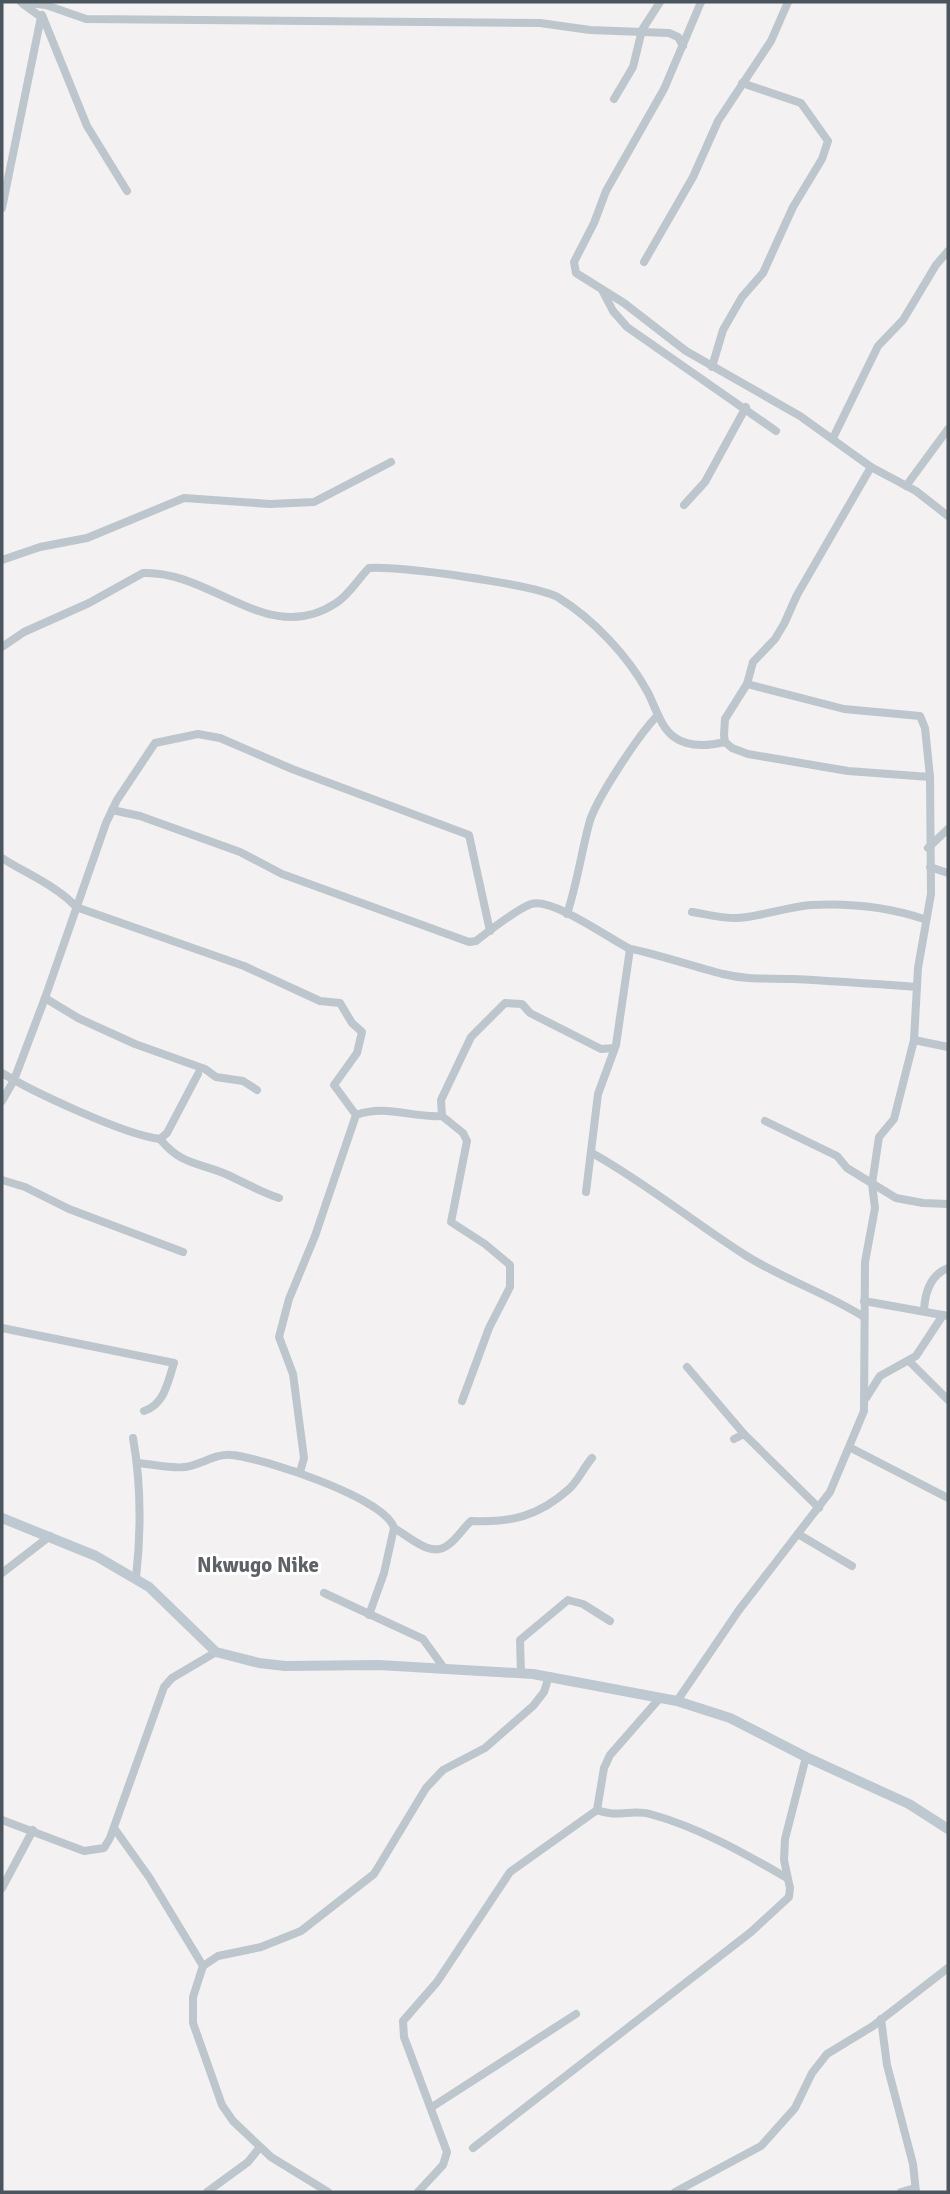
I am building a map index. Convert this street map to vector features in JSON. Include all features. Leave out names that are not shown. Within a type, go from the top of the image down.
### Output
[{"type":"street","points":[[21,2],[43,4],[86,19],[540,23],[590,30],[669,33],[678,37],[683,46]]},
{"type":"street","points":[[2,208],[41,17],[21,2]]},
{"type":"street","points":[[614,99],[633,67],[642,30],[660,2]]},
{"type":"street","points":[[701,2],[664,89],[611,180],[574,262],[580,278],[602,290],[712,367],[833,438],[871,467],[906,486],[948,516]]},
{"type":"street","points":[[644,262],[693,177],[718,121],[771,41],[788,2]]},
{"type":"street","points":[[43,4],[88,126],[127,191]]},
{"type":"street","points":[[669,33],[693,20]]},
{"type":"street","points":[[712,367],[723,330],[742,297],[763,273],[793,207],[822,159],[828,141],[801,103],[742,83]]},
{"type":"street","points":[[833,438],[878,346],[903,320],[936,265],[948,251]]},
{"type":"street","points":[[602,290],[612,311],[627,327],[746,407],[776,431]]},
{"type":"street","points":[[684,505],[705,482],[746,407]]},
{"type":"street","points":[[906,486],[948,429]]},
{"type":"street","points":[[2,560],[40,547],[87,538],[184,498],[270,504],[314,502],[391,462]]},
{"type":"street","points":[[871,467],[797,596],[780,631],[753,662],[747,684],[725,719],[725,742],[748,754],[841,770],[930,777]]},
{"type":"street","points":[[2,647],[24,632],[89,603],[143,573],[208,589],[262,614],[296,617],[336,603],[369,568],[384,566],[556,596],[616,649],[646,689],[672,736],[685,743],[707,747],[725,742]]},
{"type":"street","points":[[747,684],[844,709],[920,716],[925,728],[930,777],[928,848],[931,894],[924,919],[914,1040],[894,1119],[879,1137],[872,1184],[874,1208],[865,1262],[863,1353],[866,1398]]},
{"type":"street","points":[[567,914],[576,886],[589,823],[604,793],[647,726],[658,715]]},
{"type":"street","points":[[2,1101],[14,1080],[45,998],[112,810],[155,743],[198,734],[220,738],[292,769],[469,835],[491,931]]},
{"type":"street","points":[[112,810],[140,816],[180,833],[240,852],[282,874],[461,940],[476,941],[531,904],[550,906],[631,949],[639,948],[670,961],[746,979],[878,983],[917,987]]},
{"type":"street","points":[[928,848],[948,829]]},
{"type":"street","points":[[2,858],[33,879],[64,894],[76,907],[244,967],[320,1001],[340,1003],[352,1023],[362,1031],[357,1053],[334,1085],[355,1115]]},
{"type":"street","points":[[930,867],[948,873]]},
{"type":"street","points":[[692,912],[727,918],[748,917],[775,909],[838,905],[903,912],[924,919]]},
{"type":"street","points":[[586,1192],[598,1094],[614,1048],[626,991],[631,949]]},
{"type":"street","points":[[45,998],[78,1018],[135,1044],[205,1069],[216,1077],[243,1081],[257,1090]]},
{"type":"street","points":[[442,1116],[441,1100],[471,1037],[505,1003],[522,1004],[530,1013],[601,1049],[614,1048]]},
{"type":"street","points":[[914,1040],[948,1047]]},
{"type":"street","points":[[2,1073],[126,1129],[160,1139],[172,1154],[195,1166],[226,1174],[279,1198]]},
{"type":"street","points":[[160,1139],[167,1133],[198,1074]]},
{"type":"street","points":[[355,1115],[384,1109],[424,1117],[442,1116],[463,1133],[467,1141],[452,1222],[510,1265],[510,1287],[489,1328],[462,1401]]},
{"type":"street","points":[[300,1472],[304,1458],[293,1374],[279,1337],[355,1115]]},
{"type":"street","points":[[765,1121],[837,1156],[847,1168],[896,1198],[948,1204]]},
{"type":"street","points":[[592,1153],[668,1200],[707,1232],[793,1283],[842,1303],[864,1317]]},
{"type":"street","points":[[2,1180],[25,1187],[69,1209],[183,1252]]},
{"type":"street","points":[[924,1310],[925,1296],[932,1280],[948,1268]]},
{"type":"street","points":[[677,1701],[739,1610],[830,1492],[851,1448],[866,1398],[880,1376],[916,1356],[946,1316],[864,1301]]},
{"type":"street","points":[[2,1328],[174,1363],[165,1392],[153,1408],[144,1411]]},
{"type":"street","points":[[909,1361],[948,1400]]},
{"type":"street","points":[[687,1367],[744,1434],[819,1508]]},
{"type":"street","points":[[734,1438],[744,1434]]},
{"type":"street","points":[[133,1438],[137,1463],[139,1553],[136,1578]]},
{"type":"street","points":[[851,1448],[948,1498]]},
{"type":"street","points":[[137,1463],[184,1467],[230,1454],[300,1472],[356,1496],[388,1518],[394,1528],[422,1546],[436,1550],[447,1546],[471,1521],[527,1518],[571,1488],[579,1472],[592,1458]]},
{"type":"street","points":[[2,1518],[50,1536],[136,1578],[160,1594],[216,1652],[259,1663],[285,1665],[444,1668],[549,1676],[712,1709],[806,1757],[900,1799],[948,1829]]},
{"type":"street","points":[[369,1615],[384,1573],[394,1528]]},
{"type":"street","points":[[798,1534],[852,1566]]},
{"type":"street","points":[[2,1573],[50,1536]]},
{"type":"street","points":[[324,1593],[423,1640],[444,1668]]},
{"type":"street","points":[[521,1673],[520,1640],[568,1600],[583,1604],[610,1621]]},
{"type":"street","points":[[2,1820],[84,1851],[104,1848],[114,1828],[164,1687],[172,1678],[216,1652]]},
{"type":"street","points":[[328,2192],[271,2158],[233,2121],[222,2105],[196,2035],[192,2003],[203,1966],[218,1956],[261,1947],[301,1931],[374,1874],[397,1840],[417,1801],[436,1776],[485,1748],[533,1706],[544,1692],[549,1676]]},
{"type":"street","points":[[418,2192],[447,2159],[432,2106],[404,2037],[403,2021],[437,1982],[510,1872],[597,1810],[604,1769],[610,1755],[659,1699]]},
{"type":"street","points":[[473,2148],[751,1932],[789,1897],[790,1888],[784,1860],[785,1839],[806,1757]]},
{"type":"street","points":[[597,1810],[618,1815],[646,1812],[676,1822],[787,1878]]},
{"type":"street","points":[[114,1828],[149,1877],[203,1966]]},
{"type":"street","points":[[2,1888],[33,1830]]},
{"type":"street","points":[[675,2192],[748,2155],[772,2137],[795,2108],[819,2062],[948,1968]]},
{"type":"street","points":[[432,2106],[576,2014]]},
{"type":"street","points":[[881,2019],[887,2065],[913,2164],[915,2190],[901,2192]]},
{"type":"street","points":[[206,2192],[248,2162],[260,2147]]},
{"type":"district","name":"Nkwugo Nike","points":[[258,1565]]}]
